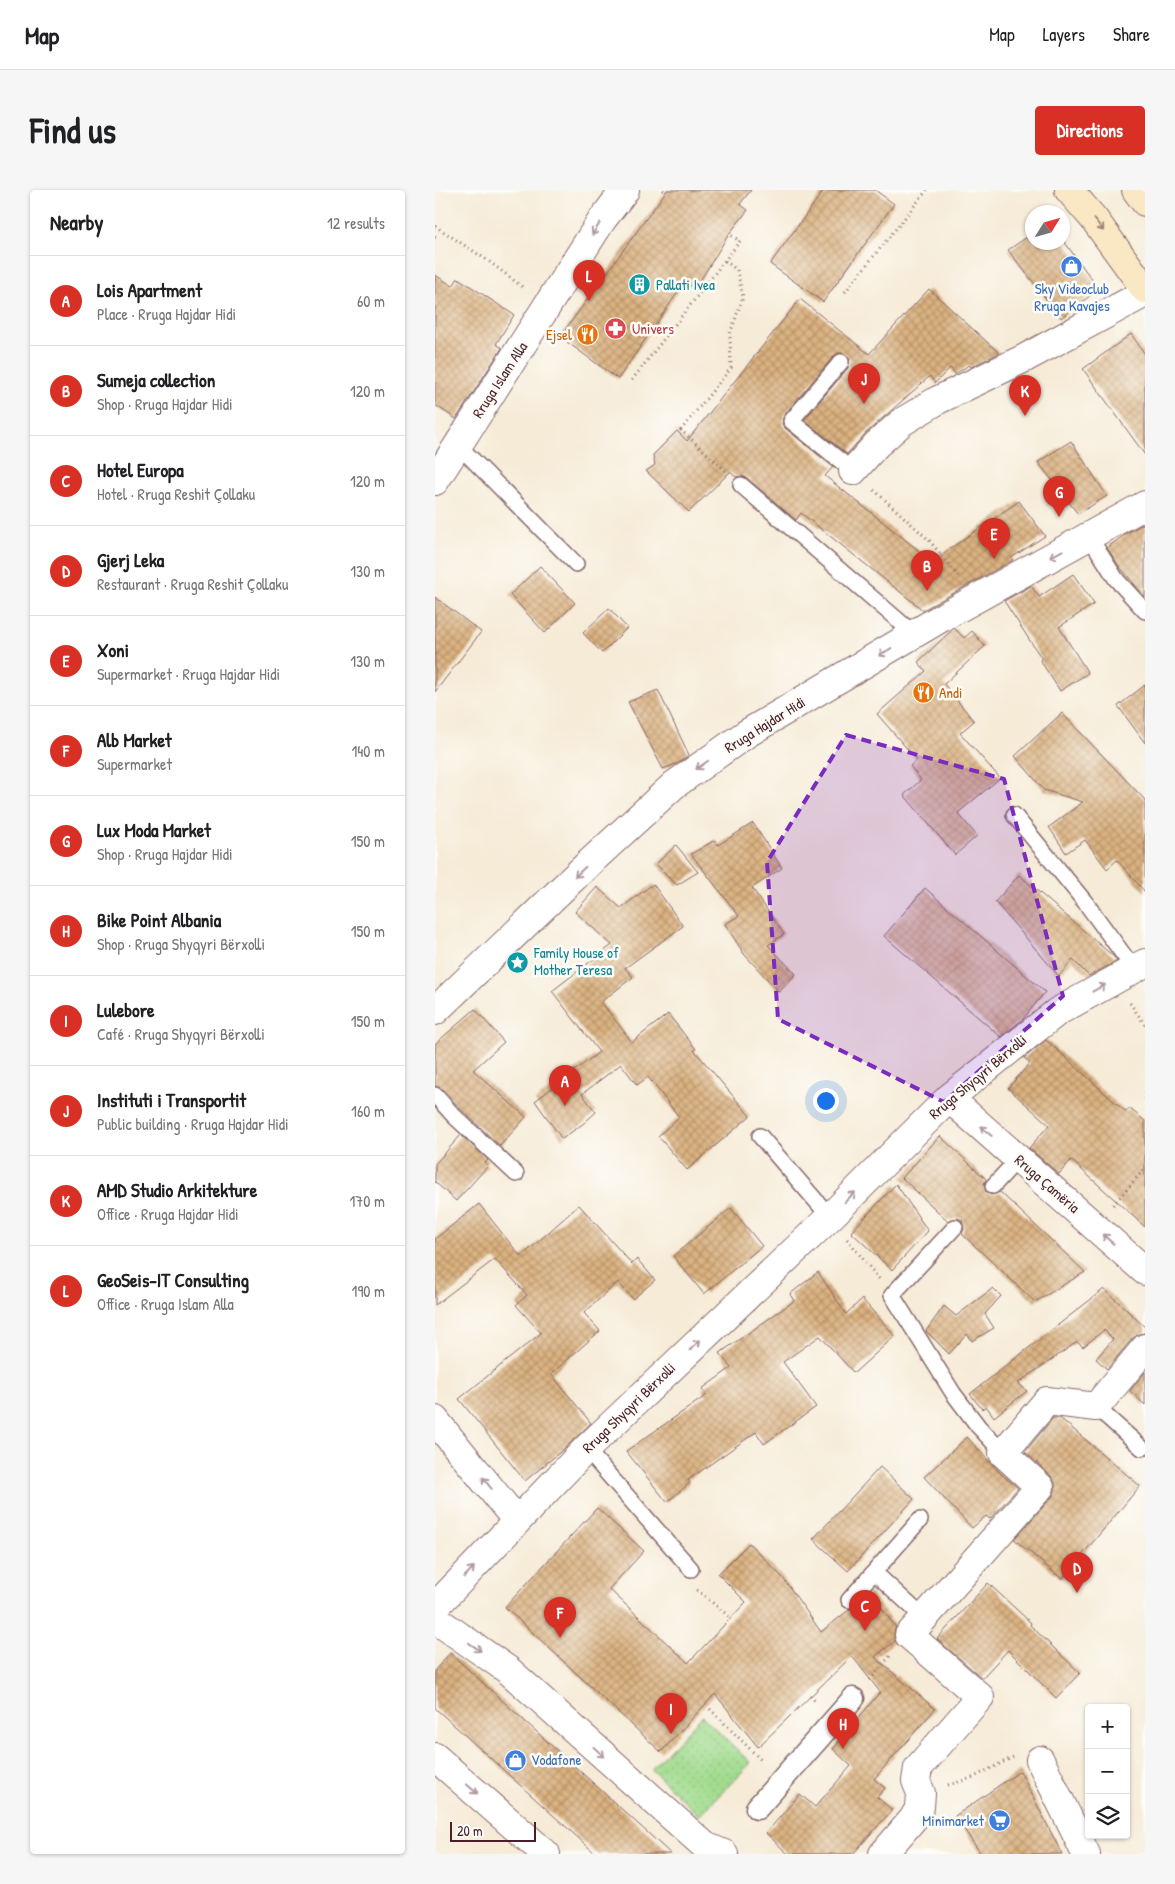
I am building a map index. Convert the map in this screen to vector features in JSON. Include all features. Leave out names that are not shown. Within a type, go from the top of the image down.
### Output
[{"type":"main road","points":[[1069,190],[1099,226],[1145,291]]},
{"type":"main road","points":[[1136,190],[1145,202]]},
{"type":"street","name":"Rruga Islam Alla","points":[[435,481],[602,220],[625,190]]},
{"type":"street","points":[[853,471],[876,445],[902,422],[938,400],[1025,358],[1145,291]]},
{"type":"street","name":"Rruga Hajdar Hidi","points":[[435,1012],[588,864],[674,785],[745,734],[975,599],[1145,505]]},
{"type":"street","name":"Rruga Shyqyri Bërxolli","points":[[435,1607],[586,1449],[830,1216],[949,1098],[1057,1012],[1139,966]]},
{"type":"street","name":"Rruga Çamëria","points":[[949,1098],[1145,1271]]},
{"type":"street","points":[[883,1854],[913,1820],[920,1807],[921,1793],[916,1781],[918,1768],[980,1697],[916,1627],[1040,1487],[1003,1453],[1047,1401],[1096,1407],[1145,1348]]},
{"type":"street","points":[[435,1420],[517,1521]]},
{"type":"street","points":[[435,1619],[508,1670],[705,1846],[720,1853]]},
{"type":"street","points":[[757,1808],[853,1699]]},
{"type":"street","points":[[435,1757],[546,1854]]},
{"type":"street","points":[[1040,1760],[1087,1854]]},
{"type":"lane","points":[[841,362],[791,421],[853,471]]},
{"type":"lane","points":[[458,445],[577,564]]},
{"type":"lane","points":[[741,485],[915,634]]},
{"type":"lane","points":[[1089,536],[1116,579],[1145,612]]},
{"type":"lane","points":[[1014,815],[1139,966]]},
{"type":"lane","points":[[435,1095],[454,1116],[516,1174]]},
{"type":"lane","points":[[760,1136],[830,1216]]},
{"type":"lane","points":[[993,1186],[1018,1159]]},
{"type":"lane","points":[[955,1228],[892,1295],[953,1394],[978,1426],[1003,1453]]},
{"type":"lane","points":[[1096,1407],[1142,1448]]},
{"type":"lane","points":[[586,1449],[691,1569]]},
{"type":"lane","points":[[849,1600],[920,1520]]},
{"type":"lane","points":[[874,1572],[916,1627]]},
{"type":"path","points":[[845,292],[927,190]]},
{"type":"path","points":[[435,226],[487,260],[539,299],[545,310]]},
{"type":"path","points":[[632,380],[740,241],[729,234]]},
{"type":"path","points":[[725,261],[737,270],[743,296],[730,334],[731,368],[681,430],[741,485]]},
{"type":"path","points":[[853,471],[929,540],[975,599]]},
{"type":"path","points":[[1145,1094],[1143,1096],[1145,1098]]},
{"type":"path","points":[[1094,1226],[1145,1168]]},
{"type":"path","points":[[830,1216],[892,1295]]},
{"type":"path","points":[[726,1612],[731,1618]]},
{"type":"path","points":[[853,1699],[916,1627]]},
{"type":"path","points":[[810,1696],[817,1702]]},
{"type":"path","points":[[710,1709],[781,1780]]},
{"type":"path","points":[[921,1793],[972,1778],[1018,1754],[1040,1760]]},
{"type":"highlighted area","points":[[846,735],[1004,779],[1063,996],[944,1102],[778,1019],[767,862]]},
{"type":"green space","points":[[702,1716],[751,1763],[699,1816],[651,1769]]},
{"type":"building","name":"Pallati Ivea","points":[[667,190],[751,190],[740,204],[748,210],[729,234],[695,289],[685,282],[618,379],[560,337]]},
{"type":"building","points":[[824,190],[875,190],[894,204],[823,302],[770,264]]},
{"type":"building","points":[[1025,238],[1025,250],[1070,250],[1099,289],[1061,318],[1008,250]]},
{"type":"building","points":[[435,275],[453,286],[458,278],[514,315],[496,344],[502,348],[456,419],[435,405]]},
{"type":"building","points":[[929,289],[999,353],[971,367],[969,365],[955,374],[950,368],[935,383],[930,376],[866,433],[847,454],[804,420],[848,368],[850,358],[843,353],[838,353],[784,415],[782,424],[833,467],[825,476],[932,561],[1019,501],[1045,536],[1011,558],[1013,560],[923,610],[801,513],[796,520],[747,478],[742,476],[736,477],[730,472],[689,512],[646,471],[655,465],[653,455],[677,431],[687,441],[800,299],[869,354]]},
{"type":"building","points":[[1131,334],[1145,354],[1145,455],[1083,369]]},
{"type":"building","points":[[1071,441],[1107,496],[1078,514],[1038,462]]},
{"type":"building","points":[[1145,523],[1145,597],[1119,566],[1107,548],[1125,534]]},
{"type":"building","points":[[540,566],[575,603],[545,633],[510,595]]},
{"type":"building","points":[[1073,574],[1094,604],[1059,627],[1088,673],[1060,691],[1040,660],[1042,659],[1004,601],[1031,586],[1039,597]]},
{"type":"building","points":[[435,597],[481,632],[435,692]]},
{"type":"building","points":[[609,608],[627,628],[602,653],[583,633]]},
{"type":"building","points":[[954,628],[964,638],[972,631],[985,646],[944,684],[974,721],[960,733],[1000,778],[958,813],[977,836],[955,855],[904,795],[921,780],[910,766],[917,760],[877,714],[926,671],[918,662]]},
{"type":"building","points":[[1145,685],[1145,743],[1118,706]]},
{"type":"building","points":[[658,690],[689,755],[678,763],[663,769],[628,702]]},
{"type":"building","points":[[1062,713],[1145,800],[1145,892],[1117,860],[1107,869],[1085,840],[1066,853],[1049,827],[1083,802],[1044,790],[1015,756]]},
{"type":"building","points":[[753,823],[782,868],[752,888],[784,934],[768,945],[796,974],[779,992],[744,954],[725,924],[739,916],[691,854],[715,840],[718,845]]},
{"type":"building","points":[[676,845],[698,872],[677,885],[656,864]]},
{"type":"building","points":[[1019,875],[1117,961],[1089,976],[1073,960],[1059,976],[995,902]]},
{"type":"building","points":[[653,884],[683,926],[625,968],[633,977],[601,1002],[632,1042],[668,1014],[696,1049],[694,1050],[750,1116],[687,1170],[658,1136],[679,1117],[648,1077],[637,1085],[621,1064],[582,1094],[596,1112],[562,1139],[535,1101],[599,1052],[552,991],[612,945],[575,912],[597,887],[621,908]]},
{"type":"building","points":[[925,888],[1045,992],[1023,1019],[1001,1037],[884,936]]},
{"type":"building","points":[[475,1009],[504,1042],[473,1070],[526,1117],[500,1146],[442,1089],[435,1086],[435,1044]]},
{"type":"building","points":[[1046,1040],[1126,1112],[1129,1108],[1145,1121],[1145,1227],[1071,1160],[1059,1174],[1029,1148],[1049,1125],[1008,1088],[1030,1063],[1024,1058]]},
{"type":"building","points":[[461,1135],[488,1160],[485,1163],[488,1166],[456,1201],[435,1182],[435,1164]]},
{"type":"building","points":[[940,1136],[986,1179],[984,1184],[986,1192],[991,1195],[1000,1192],[1085,1272],[1035,1302],[962,1234],[964,1229],[962,1220],[957,1218],[948,1221],[902,1178]]},
{"type":"building","points":[[896,1184],[928,1231],[892,1270],[851,1232]]},
{"type":"building","points":[[479,1204],[521,1257],[579,1205],[632,1264],[637,1259],[655,1280],[633,1299],[618,1282],[584,1313],[600,1331],[551,1374],[591,1423],[565,1448],[525,1481],[459,1399],[541,1333],[516,1305],[527,1295],[495,1259],[435,1305],[435,1239]]},
{"type":"building","points":[[731,1208],[762,1246],[704,1294],[673,1256]]},
{"type":"building","points":[[818,1272],[846,1314],[862,1299],[895,1336],[854,1373],[820,1336],[783,1362],[816,1407],[764,1444],[756,1432],[688,1480],[690,1483],[667,1502],[626,1451],[707,1395],[702,1389],[731,1368],[720,1353],[794,1301],[790,1294]]},
{"type":"building","points":[[993,1288],[1001,1296],[985,1314],[994,1328],[972,1341],[967,1334],[949,1354],[926,1331],[944,1306],[956,1316]]},
{"type":"building","points":[[1104,1289],[1145,1327],[1145,1333],[1133,1338],[1107,1369],[1096,1359],[1113,1339],[1104,1330],[1083,1347],[1077,1342],[1018,1383],[1027,1391],[994,1417],[986,1406],[982,1409],[970,1394]]},
{"type":"building","points":[[1145,1372],[1145,1405],[1130,1391]]},
{"type":"building","points":[[1053,1418],[1060,1418],[1140,1486],[1062,1579],[1014,1539],[1052,1497],[1055,1491],[1055,1483],[1051,1476],[1025,1452]]},
{"type":"building","points":[[967,1437],[1000,1473],[1018,1488],[990,1519],[986,1516],[972,1528],[924,1477]]},
{"type":"building","points":[[880,1467],[914,1499],[848,1571],[813,1539]]},
{"type":"building","points":[[597,1508],[644,1551],[609,1589],[688,1663],[746,1602],[718,1574],[749,1543],[783,1578],[821,1632],[850,1609],[856,1607],[870,1593],[896,1627],[894,1632],[895,1641],[875,1657],[935,1709],[874,1779],[885,1788],[877,1797],[892,1810],[853,1854],[788,1854],[766,1833],[800,1794],[815,1807],[851,1766],[833,1749],[880,1692],[852,1656],[758,1747],[715,1694],[661,1752],[505,1607]]},
{"type":"building","points":[[988,1583],[1080,1673],[1056,1698],[1008,1650],[982,1678],[937,1639]]},
{"type":"building","points":[[450,1653],[671,1854],[596,1854],[435,1708],[435,1670]]},
{"type":"building","points":[[1020,1771],[1062,1854],[981,1854],[955,1816]]},
{"type":"place","name":"Sky Videoclub Rruga Kavajes","points":[[1072,266]]},
{"type":"place","name":"Pallati Ivea","points":[[640,285]]},
{"type":"place","name":"GeoSeis-IT Consulting","points":[[589,301]]},
{"type":"place","name":"Univers","points":[[616,329]]},
{"type":"place","name":"Ejsel","points":[[588,335]]},
{"type":"place","name":"Instituti i Transportit","points":[[864,404]]},
{"type":"place","name":"AMD Studio Arkitekture","points":[[1025,416]]},
{"type":"place","name":"Lux Moda Market","points":[[1059,517]]},
{"type":"place","name":"Xoni","points":[[994,559]]},
{"type":"place","name":"Sumeja collection","points":[[927,591]]},
{"type":"place","name":"Andi","points":[[923,693]]},
{"type":"place","name":"Family House of Mother Teresa","points":[[518,962]]},
{"type":"place","name":"Lois Apartment","points":[[565,1106]]},
{"type":"place","name":"Gjerj Leka","points":[[1077,1593]]},
{"type":"place","name":"Hotel Europa","points":[[865,1631]]},
{"type":"place","name":"Alb Market","points":[[560,1638]]},
{"type":"place","name":"Lulebore","points":[[671,1734]]},
{"type":"place","name":"Bike Point Albania","points":[[843,1749]]},
{"type":"place","name":"Vodafone","points":[[515,1760]]},
{"type":"place","name":"Minimarket","points":[[1000,1821]]}]
